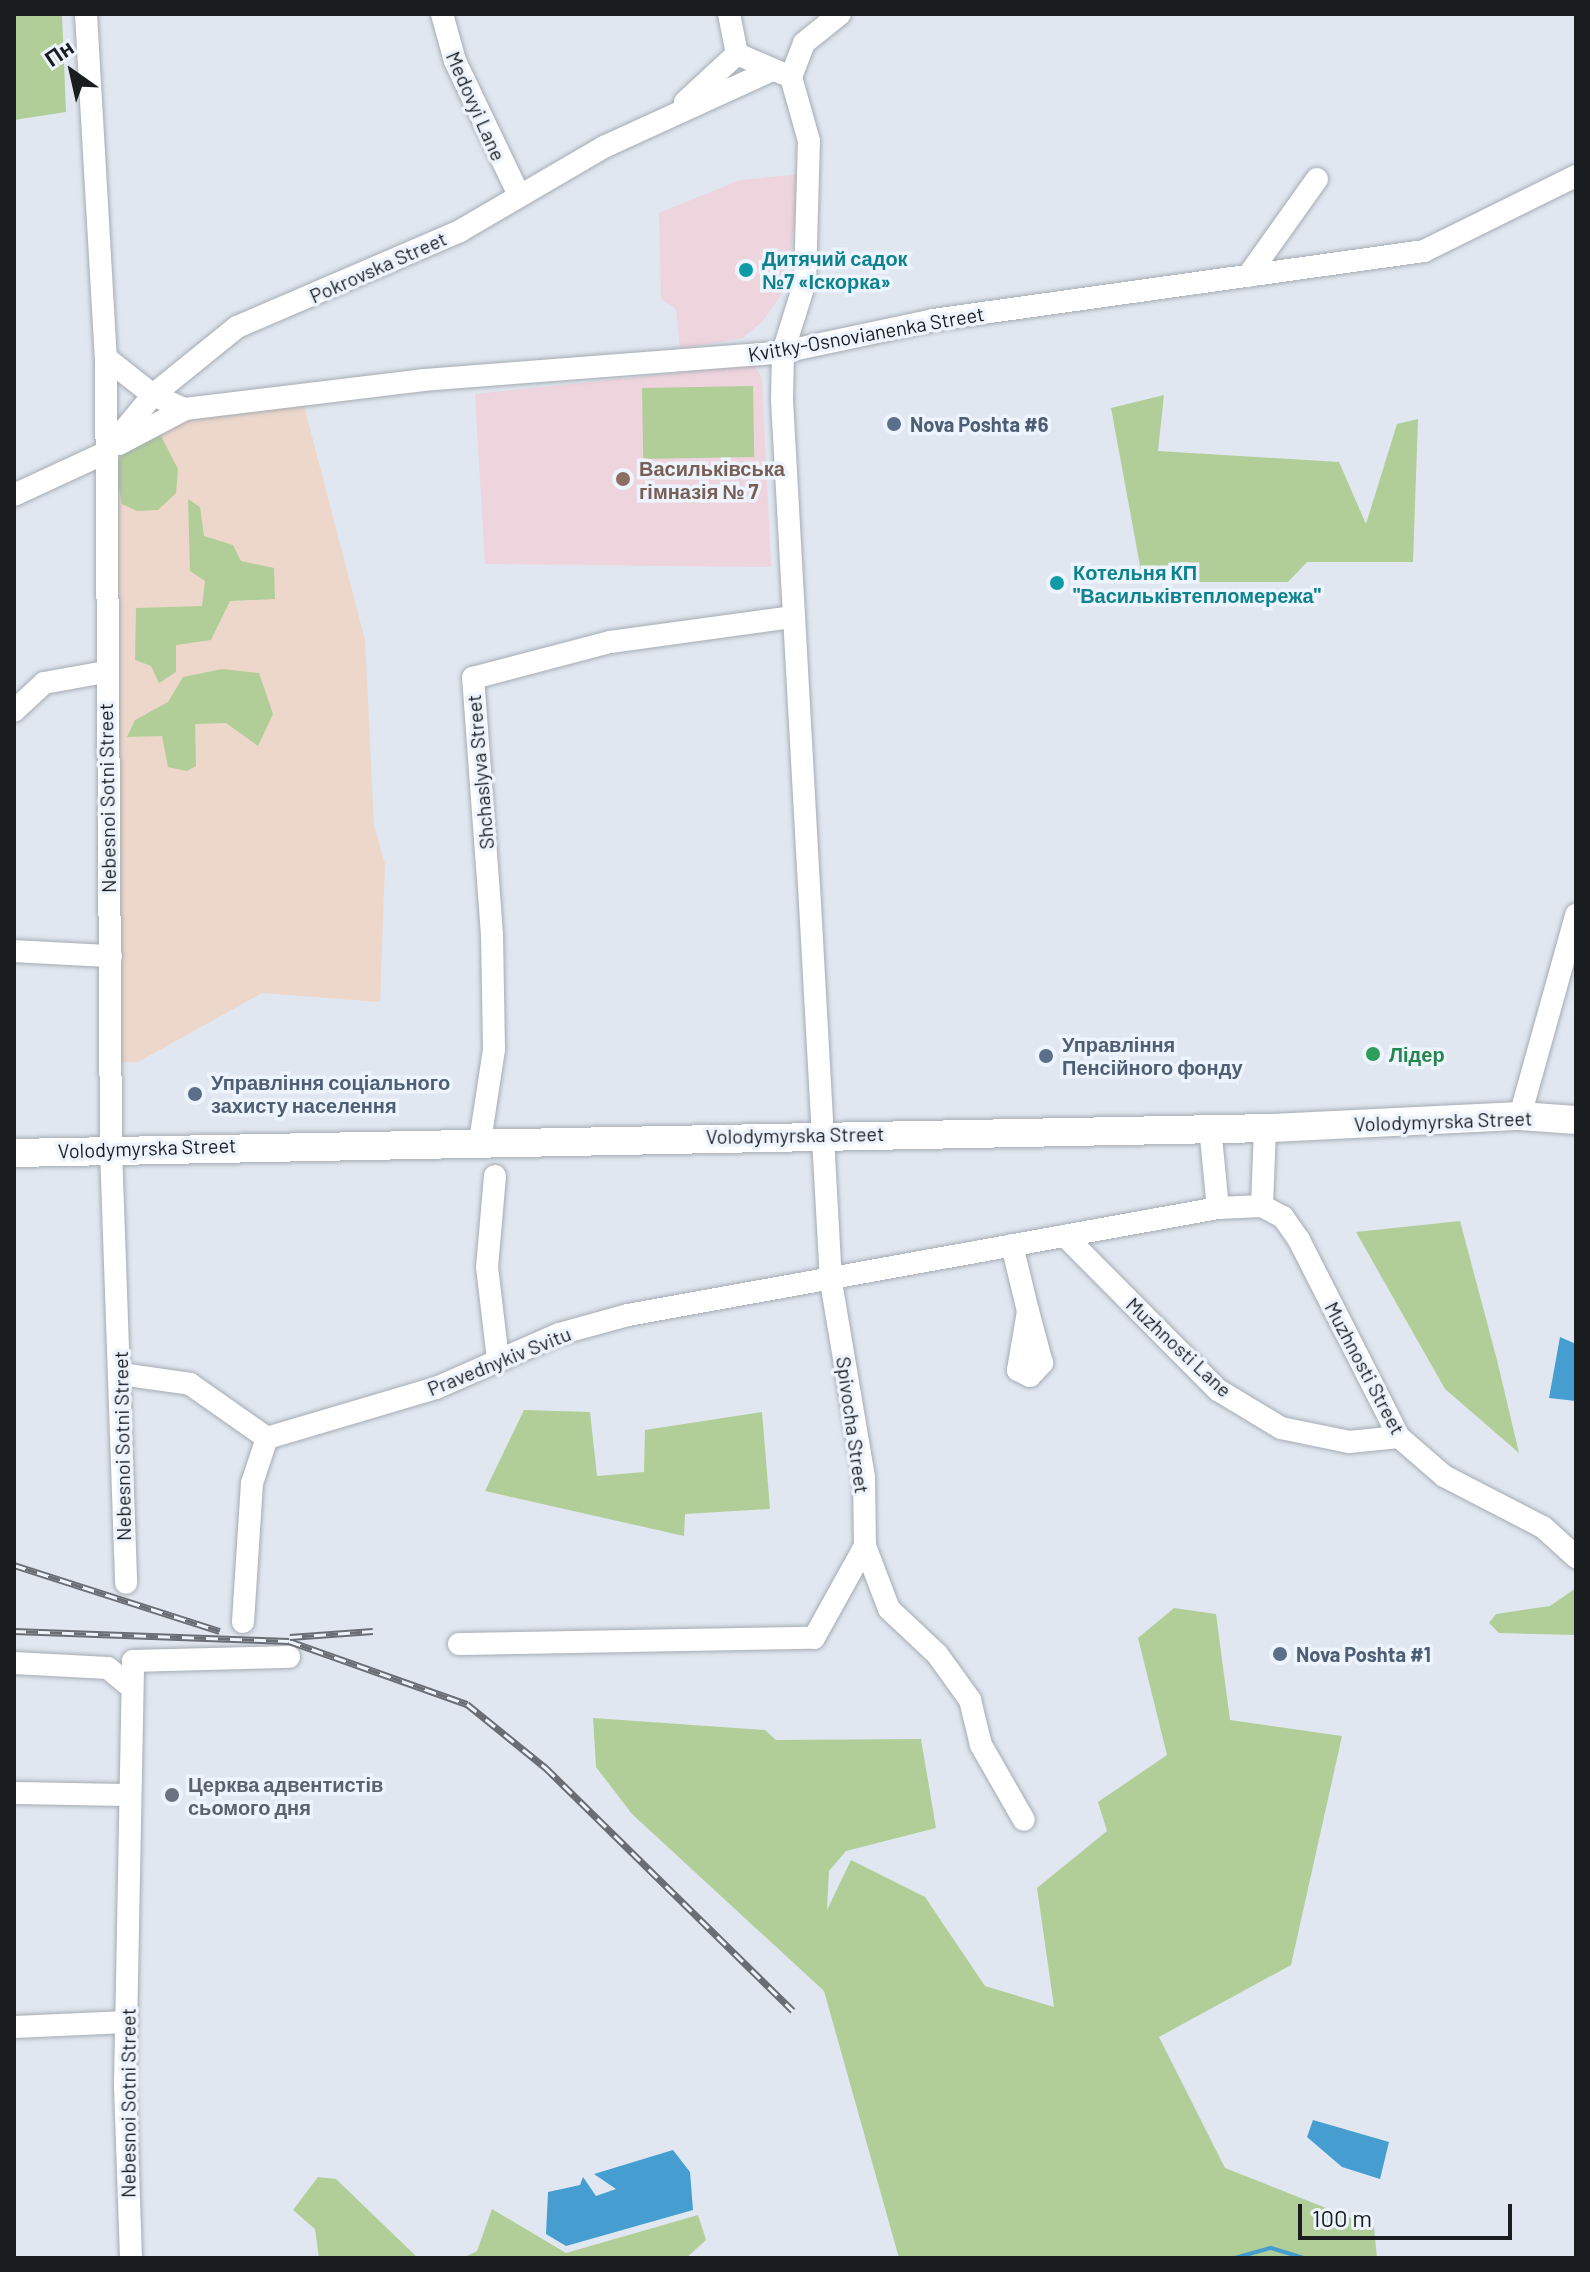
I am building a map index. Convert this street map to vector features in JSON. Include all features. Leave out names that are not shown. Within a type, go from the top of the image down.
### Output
[{"type":"main road","name":"Volodymyrska Street","points":[[14,1153],[826,1133],[1265,1127],[1520,1116],[1576,1120]]},
{"type":"street","name":"Nebesnoi Sotni Street","points":[[86,14],[106,358],[105,672],[111,956],[111,1149],[126,1583]]},
{"type":"street","name":"Medovyi Lane","points":[[442,14],[455,61],[519,195]]},
{"type":"street","points":[[729,14],[737,54],[768,72],[791,77]]},
{"type":"street","points":[[826,1133],[793,617],[783,352],[805,282],[810,223],[809,141],[791,77],[804,43],[840,14]]},
{"type":"street","points":[[672,114],[737,54]]},
{"type":"street","name":"Pokrovska Street","points":[[14,495],[105,453],[153,395],[237,327],[460,231],[519,195],[672,114],[768,72]]},
{"type":"street","name":"Kvitky-Osnovianenka Street","points":[[185,409],[423,380],[783,352],[933,320],[1424,251],[1576,176]]},
{"type":"street","points":[[1248,276],[1317,179]]},
{"type":"street","points":[[106,358],[153,395],[185,409]]},
{"type":"street","points":[[105,453],[185,409]]},
{"type":"street","name":"Shchaslyva Street","points":[[480,1141],[494,1020],[473,678],[610,642],[793,617]]},
{"type":"street","points":[[14,711],[44,683],[105,672]]},
{"type":"street","points":[[1520,1116],[1576,915]]},
{"type":"street","points":[[14,951],[111,956]]},
{"type":"street","points":[[1210,1127],[1218,1208]]},
{"type":"street","points":[[1262,1206],[1265,1127]]},
{"type":"street","name":"Spivocha Street","points":[[459,1644],[814,1638],[865,1546],[864,1477],[831,1282],[826,1133]]},
{"type":"street","points":[[495,1176],[487,1267],[498,1359]]},
{"type":"street","name":"Pravednykiv Svitu","points":[[267,1438],[436,1388],[498,1359],[628,1315],[831,1282],[1218,1208],[1262,1206]]},
{"type":"street","name":"Muzhnosti Street","points":[[1262,1206],[1283,1217],[1299,1240],[1399,1437],[1444,1476],[1543,1527],[1576,1557]]},
{"type":"street","name":"Muzhnosti Lane","points":[[1068,1239],[1231,1398],[1281,1428],[1349,1442],[1399,1437]]},
{"type":"street","points":[[1012,1245],[1028,1311]]},
{"type":"street","points":[[121,1374],[190,1384],[267,1438],[252,1483],[243,1622]]},
{"type":"street","points":[[865,1546],[889,1609],[937,1654],[970,1700],[981,1745],[1024,1820]]},
{"type":"street","name":"Nebesnoi Sotni Street","points":[[131,2258],[127,1684],[133,1661],[289,1657]]},
{"type":"street","points":[[14,1663],[108,1668],[127,1684]]},
{"type":"street","points":[[14,1793],[128,1795]]},
{"type":"street","points":[[14,2027],[127,2022]]},
{"type":"shaded area","points":[[802,174],[785,289],[763,321],[743,338],[680,349],[676,309],[661,299],[659,213],[740,180]]},
{"type":"shaded area","name":"Васильківська гімназія № 7","points":[[754,365],[762,378],[771,567],[485,564],[475,394]]},
{"type":"shaded area","points":[[301,394],[365,640],[374,825],[385,864],[380,1002],[262,993],[138,1062],[110,1063],[105,453],[163,419]]},
{"type":"green space","points":[[14,14],[62,14],[66,112],[14,120]]},
{"type":"green space","points":[[753,386],[754,457],[643,459],[642,388]]},
{"type":"green space","points":[[1164,395],[1158,451],[1339,462],[1366,524],[1397,424],[1418,419],[1413,562],[1307,562],[1288,582],[1143,582],[1111,408]]},
{"type":"green space","points":[[159,432],[178,469],[176,493],[158,510],[137,511],[122,504],[115,467],[123,452]]},
{"type":"green space","points":[[188,499],[200,507],[204,536],[233,545],[241,561],[274,568],[275,599],[230,601],[211,640],[176,645],[176,672],[159,683],[151,666],[135,660],[136,608],[202,606],[205,581],[190,571]]},
{"type":"green space","points":[[222,669],[259,673],[273,714],[258,746],[226,723],[195,724],[196,766],[187,771],[168,767],[162,736],[127,737],[135,720],[168,702],[183,677]]},
{"type":"green space","points":[[1460,1221],[1519,1453],[1445,1389],[1356,1232]]},
{"type":"green space","points":[[524,1410],[590,1412],[597,1476],[644,1472],[645,1430],[762,1412],[770,1509],[685,1514],[684,1536],[485,1491]]},
{"type":"green space","points":[[1576,1588],[1576,1635],[1499,1633],[1489,1623],[1496,1614],[1550,1606]]},
{"type":"green space","points":[[1174,1608],[1216,1614],[1230,1720],[1342,1736],[1291,1965],[1159,2037],[1225,2168],[1374,2227],[1377,2258],[899,2258],[824,1991],[632,1814],[596,1767],[593,1718],[765,1730],[776,1740],[921,1739],[936,1828],[846,1851],[829,1871],[827,1910],[851,1860],[925,1897],[985,1986],[1054,2007],[1037,1888],[1107,1831],[1098,1802],[1167,1755],[1138,1638]]},
{"type":"green space","points":[[318,2177],[336,2179],[418,2258],[319,2258],[315,2229],[293,2210]]},
{"type":"green space","points":[[492,2209],[566,2253],[698,2215],[706,2240],[686,2258],[463,2258],[477,2251]]},
{"type":"water","points":[[1560,1337],[1576,1344],[1576,1401],[1549,1398]]},
{"type":"water","points":[[1313,2120],[1389,2142],[1380,2179],[1342,2167],[1307,2137]]},
{"type":"water","points":[[673,2150],[690,2172],[693,2210],[566,2246],[546,2234],[548,2192],[580,2185],[583,2177],[596,2196],[616,2189],[594,2174]]},
{"type":"waterway","points":[[1235,2258],[1271,2248],[1304,2258]]},
{"type":"railway","points":[[14,1565],[220,1631]]},
{"type":"railway","points":[[14,1631],[289,1641],[467,1704],[546,1768],[793,2011]]},
{"type":"railway","points":[[290,1637],[373,1631]]},
{"type":"place","name":"Дитячий садок №7 «Іскорка»","points":[[746,270]]},
{"type":"place","name":"Nova Poshta #6","points":[[894,424]]},
{"type":"place","name":"Васильківська гімназія № 7","points":[[623,479]]},
{"type":"place","name":"Котельня КП \"Васильківтепломережа\"","points":[[1057,583]]},
{"type":"place","name":"Лідер","points":[[1373,1054]]},
{"type":"place","name":"Управління Пенсійного фонду","points":[[1046,1056]]},
{"type":"place","name":"Управління соціального захисту населення","points":[[195,1094]]},
{"type":"place","name":"Nova Poshta #1","points":[[1280,1654]]},
{"type":"place","name":"Церква адвентистів сьомого дня","points":[[172,1795]]}]
